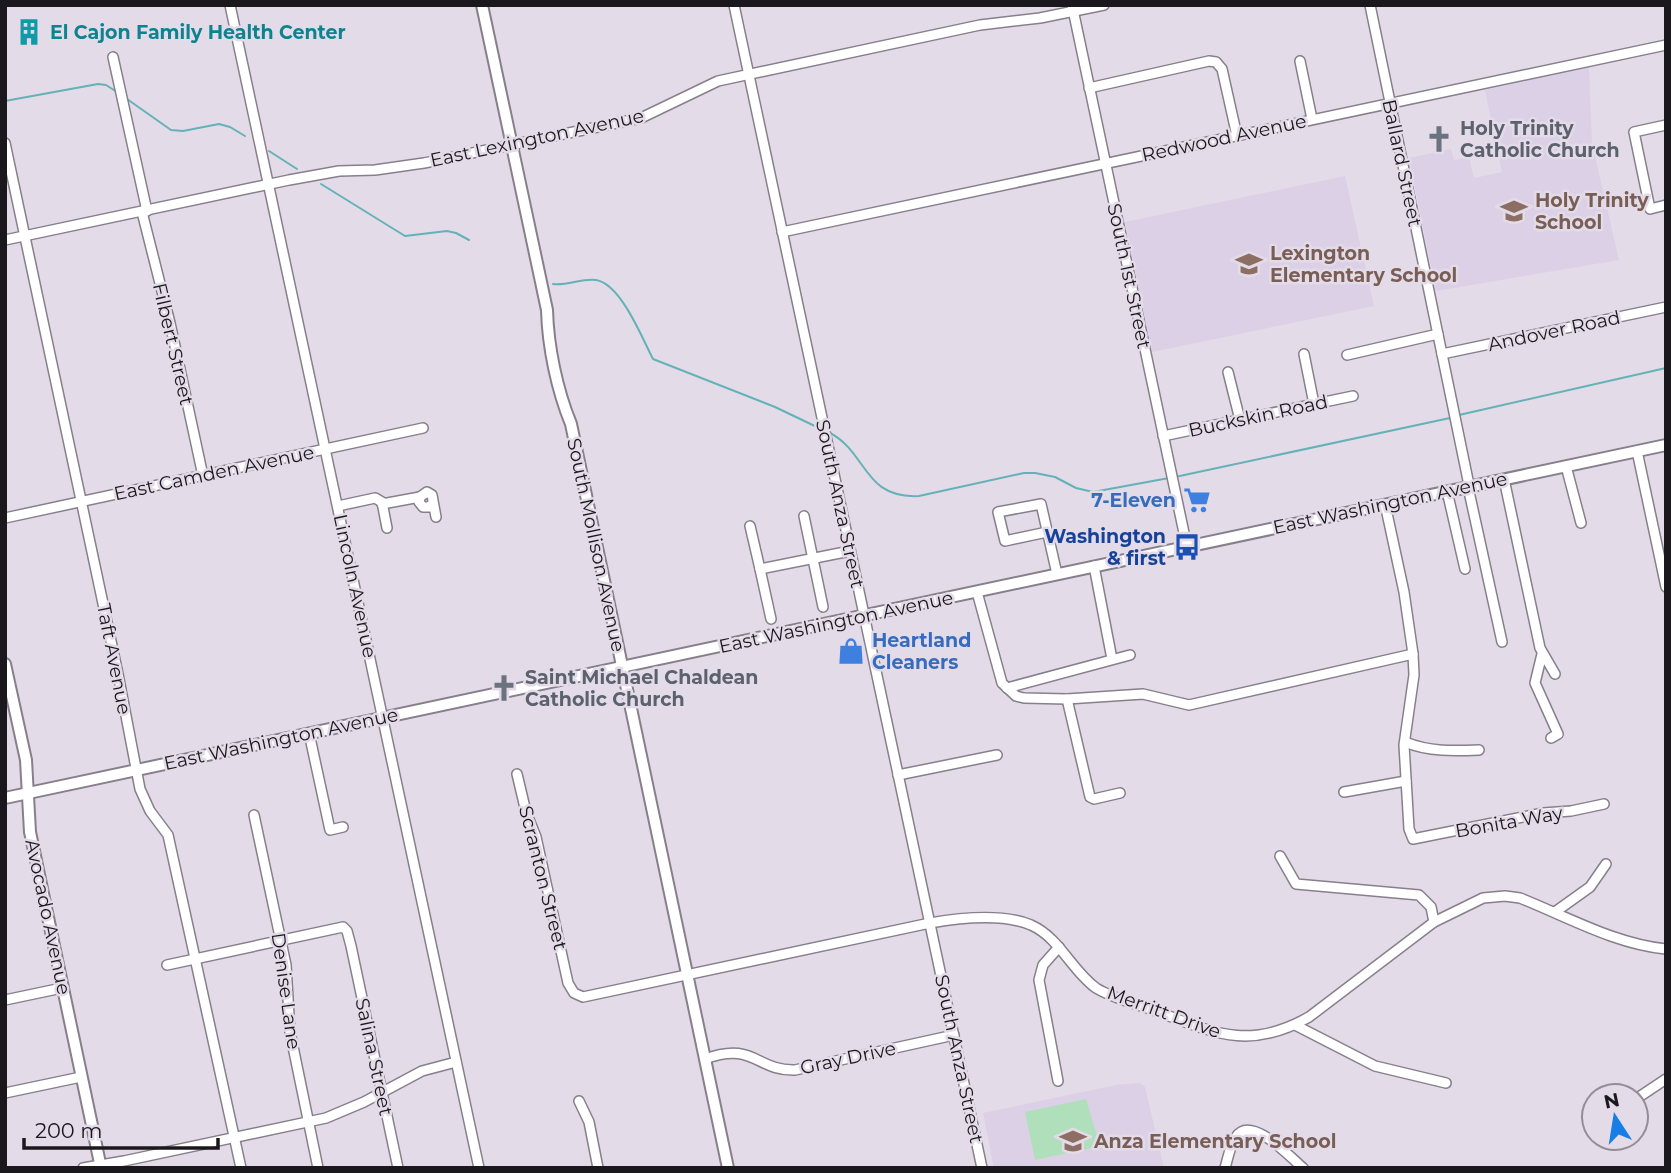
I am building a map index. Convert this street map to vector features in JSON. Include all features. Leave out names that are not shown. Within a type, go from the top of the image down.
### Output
[{"type":"main road","name":"South Mollison Avenue","points":[[482,5],[547,310],[550,341],[564,408],[571,424],[728,1168]]},
{"type":"main road","name":"East Washington Avenue","points":[[5,798],[1666,444]]},
{"type":"main road","name":"Avocado Avenue","points":[[5,664],[26,760],[30,832],[101,1166]]},
{"type":"street","name":"Lincoln Avenue","points":[[230,5],[479,1168]]},
{"type":"street","name":"South Anza Street","points":[[734,5],[982,1168]]},
{"type":"street","name":"East Lexington Avenue","points":[[5,240],[339,170],[375,170],[425,163],[641,118],[718,81],[980,25],[1040,18],[1072,8],[1104,5]]},
{"type":"street","name":"Ballard Street","points":[[1370,5],[1502,642]]},
{"type":"street","name":"South 1st Street","points":[[1072,8],[1187,547]]},
{"type":"street","name":"Redwood Avenue","points":[[782,232],[1666,45]]},
{"type":"street","name":"Filbert Street","points":[[113,57],[203,476]]},
{"type":"street","points":[[1089,88],[1209,61],[1216,62],[1222,69],[1237,136]]},
{"type":"street","points":[[1300,61],[1312,120]]},
{"type":"street","points":[[1666,125],[1634,132],[1650,209],[1666,205]]},
{"type":"street","name":"Taft Avenue","points":[[5,143],[136,770],[142,796],[168,835],[241,1168]]},
{"type":"street","name":"Andover Road","points":[[1442,354],[1666,307]]},
{"type":"street","points":[[1347,355],[1438,334]]},
{"type":"street","points":[[1304,354],[1314,404]]},
{"type":"street","points":[[1228,372],[1240,420]]},
{"type":"street","name":"Buckskin Road","points":[[1163,436],[1353,396]]},
{"type":"street","name":"East Camden Avenue","points":[[5,518],[423,428]]},
{"type":"street","points":[[1637,451],[1666,587]]},
{"type":"street","points":[[1566,466],[1581,523]]},
{"type":"street","points":[[1504,479],[1541,651],[1535,683],[1558,734],[1551,738]]},
{"type":"street","points":[[1447,491],[1465,569]]},
{"type":"street","points":[[382,504],[430,493],[436,517]]},
{"type":"street","points":[[338,506],[374,498],[382,504],[387,528]]},
{"type":"street","points":[[1047,532],[1005,541],[998,512],[1041,504],[1057,574]]},
{"type":"street","points":[[1344,792],[1406,780],[1405,743],[1414,676],[1413,654],[1404,592],[1385,504]]},
{"type":"street","points":[[804,516],[823,607]]},
{"type":"street","points":[[750,526],[771,619]]},
{"type":"street","points":[[760,569],[850,551]]},
{"type":"street","points":[[1094,566],[1112,659]]},
{"type":"street","points":[[977,592],[1002,682],[1016,696],[1067,699],[1143,694],[1189,705],[1413,654]]},
{"type":"street","points":[[1541,651],[1555,674]]},
{"type":"street","points":[[1007,688],[1130,655]]},
{"type":"street","points":[[1067,699],[1090,797],[1094,799],[1121,793]]},
{"type":"street","points":[[309,733],[330,830],[343,827]]},
{"type":"street","points":[[1405,743],[1418,748],[1479,750]]},
{"type":"street","points":[[898,775],[997,755]]},
{"type":"street","name":"Scranton Street","points":[[517,774],[526,812],[536,837],[568,983]]},
{"type":"street","name":"Bonita Way","points":[[1406,780],[1409,828],[1413,839],[1543,813],[1571,811],[1604,804]]},
{"type":"street","name":"Denise Lane","points":[[254,815],[286,967],[290,1032],[318,1168]]},
{"type":"street","points":[[1280,856],[1296,884],[1419,895],[1431,907],[1434,922]]},
{"type":"street","points":[[1555,912],[1590,887],[1606,864]]},
{"type":"street","name":"Merritt Drive","points":[[568,983],[574,993],[583,997],[930,923],[959,918],[1012,920],[1041,931],[1059,947],[1087,980],[1108,994],[1214,1033],[1242,1037],[1295,1025],[1434,922],[1471,903],[1497,896],[1520,898],[1639,945],[1666,949]]},
{"type":"street","name":"Salina Street","points":[[281,941],[343,927],[347,931],[398,1168]]},
{"type":"street","points":[[167,965],[281,941]]},
{"type":"street","points":[[1058,1081],[1039,980],[1043,965],[1059,947]]},
{"type":"street","points":[[5,1000],[62,988]]},
{"type":"street","points":[[1295,1025],[1376,1066],[1446,1083]]},
{"type":"street","name":"Gray Drive","points":[[705,1059],[725,1052],[737,1052],[756,1057],[775,1068],[795,1070],[954,1035]]},
{"type":"street","points":[[83,1168],[308,1123],[346,1111],[422,1071],[456,1062]]},
{"type":"street","points":[[5,1093],[81,1077]]},
{"type":"street","points":[[1650,1090],[1666,1079]]},
{"type":"street","points":[[579,1101],[589,1122],[598,1168]]},
{"type":"street","points":[[1225,1168],[1236,1137],[1247,1129],[1258,1131],[1303,1168]]},
{"type":"shaded area","name":"Holy Trinity School","points":[[1589,67],[1592,143],[1619,260],[1436,291],[1409,158],[1451,149],[1454,160],[1469,157],[1474,178],[1502,172],[1485,90]]},
{"type":"shaded area","name":"Lexington Elementary School","points":[[1345,176],[1374,306],[1152,352],[1125,222]]},
{"type":"shaded area","name":"Anza Elementary School","points":[[1139,1083],[1145,1087],[1164,1168],[994,1168],[983,1113],[1116,1085]]},
{"type":"green space","points":[[1086,1099],[1100,1146],[1035,1160],[1025,1112]]},
{"type":"waterway","points":[[5,101],[98,84],[106,85],[117,92]]},
{"type":"waterway","points":[[127,99],[171,130],[183,131],[219,124],[245,136]]},
{"type":"waterway","points":[[269,151],[297,169]]},
{"type":"waterway","points":[[321,184],[405,236],[447,231],[469,240]]},
{"type":"waterway","points":[[553,284],[591,280],[605,284],[614,291],[630,313],[653,359],[775,407],[819,428]]},
{"type":"waterway","points":[[1459,415],[1666,368]]},
{"type":"waterway","points":[[1175,477],[1450,418]]},
{"type":"waterway","points":[[828,432],[851,450],[876,482],[886,490],[900,495],[919,496],[1024,473],[1055,477],[1076,488],[1093,492],[1169,478]]},
{"type":"place","name":"El Cajon Family Health Center","points":[[29,32]]},
{"type":"place","name":"Holy Trinity Catholic Church","points":[[1439,139]]},
{"type":"place","name":"Holy Trinity School","points":[[1514,211]]},
{"type":"place","name":"Lexington Elementary School","points":[[1249,264]]},
{"type":"place","name":"7-Eleven","points":[[1197,500]]},
{"type":"place","name":"Washington & first","points":[[1187,547]]},
{"type":"place","name":"Heartland Cleaners","points":[[851,651]]},
{"type":"place","name":"Saint Michael Chaldean Catholic Church","points":[[504,688]]},
{"type":"place","name":"Anza Elementary School","points":[[1073,1141]]}]
